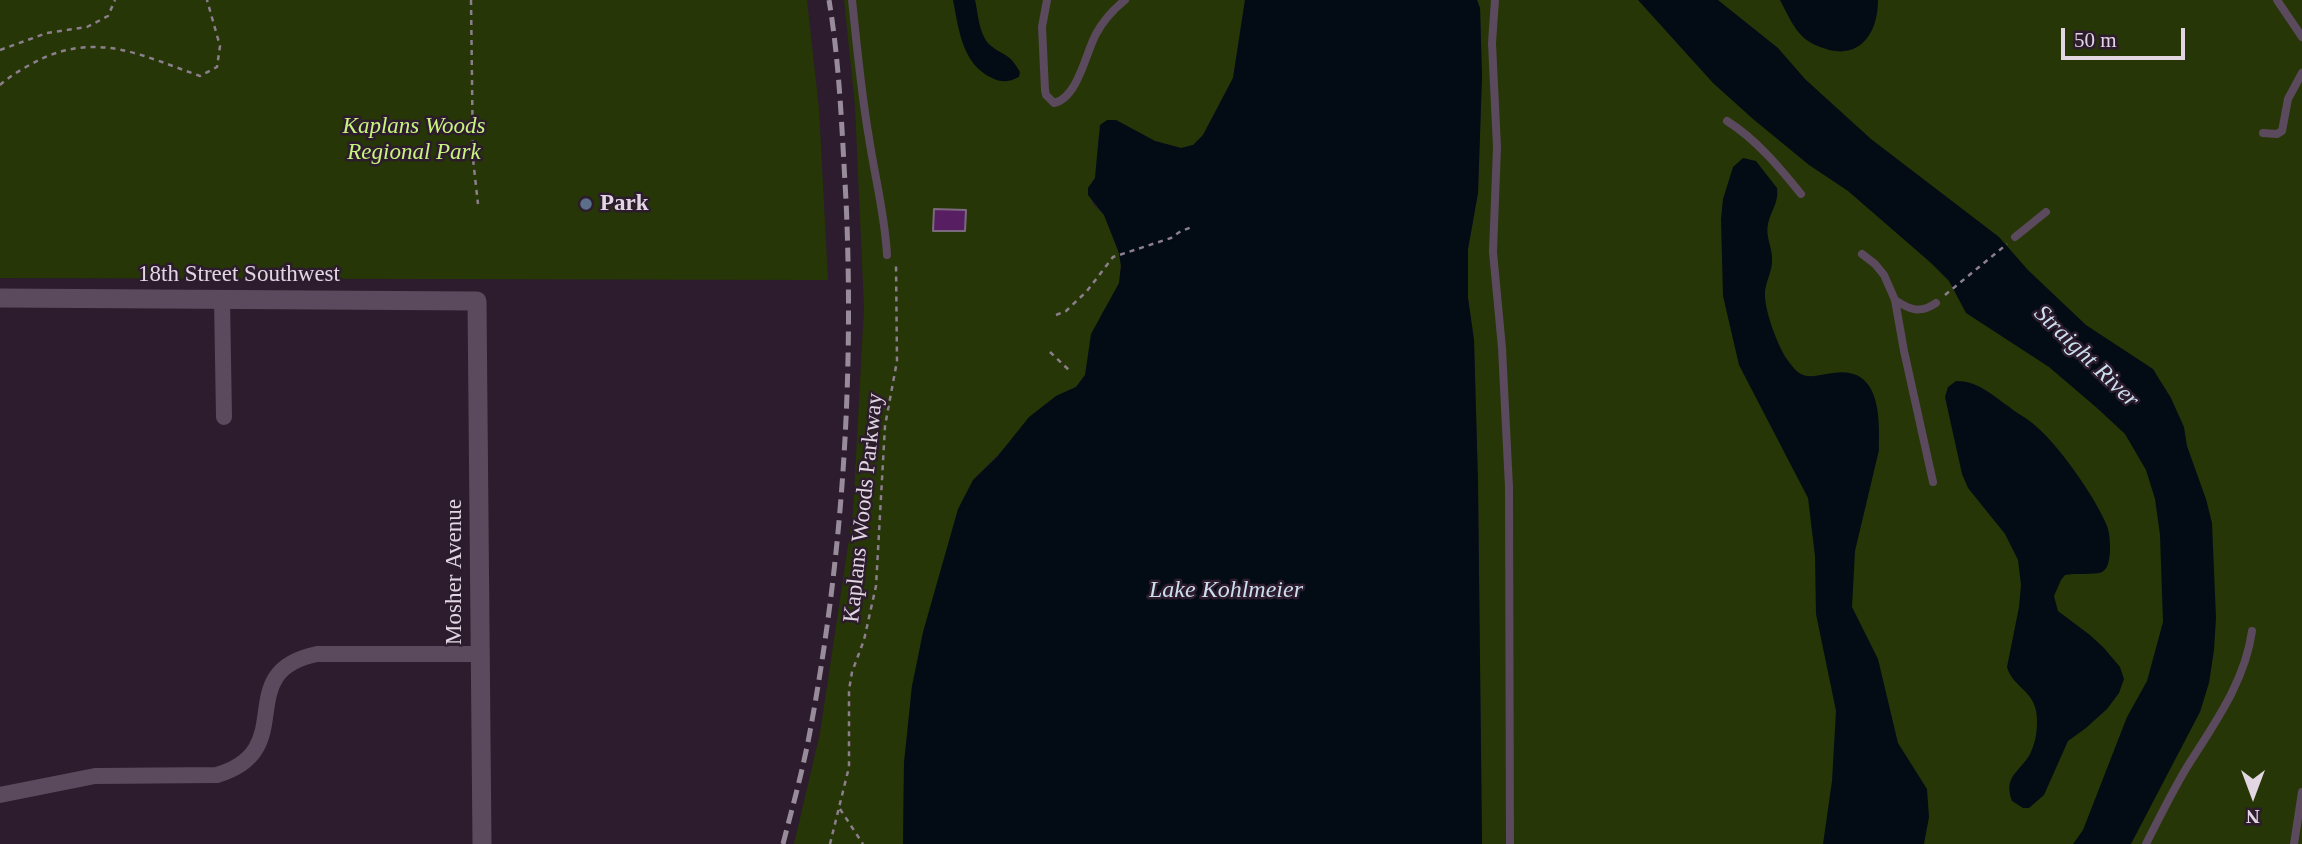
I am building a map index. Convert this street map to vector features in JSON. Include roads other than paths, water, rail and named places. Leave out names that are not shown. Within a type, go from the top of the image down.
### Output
[{"type":"street","name":"18th Street Southwest","points":[[0,298],[477,301]]},
{"type":"street","points":[[222,299],[224,417]]},
{"type":"street","name":"Mosher Avenue","points":[[477,301],[482,844]]},
{"type":"street","points":[[0,795],[95,776],[217,775],[234,770],[246,762],[262,738],[270,686],[279,673],[302,657],[317,654],[480,654]]},
{"type":"lane","points":[[852,0],[862,91],[891,255]]},
{"type":"lane","points":[[1047,0],[1042,26],[1045,90],[1054,103],[1065,98],[1074,86],[1097,31],[1125,0]]},
{"type":"lane","points":[[1495,0],[1492,43],[1497,147],[1493,252],[1502,348],[1509,487],[1510,844]]},
{"type":"lane","points":[[2277,0],[2302,37]]},
{"type":"lane","points":[[2263,133],[2277,134],[2282,131],[2288,99],[2302,73]]},
{"type":"lane","points":[[1727,121],[1779,167],[1801,194]]},
{"type":"lane","points":[[2015,237],[2046,212]]},
{"type":"lane","points":[[1862,254],[1884,275],[1895,300],[1933,482]]},
{"type":"lane","points":[[1895,300],[1914,310],[1928,309],[1936,303]]},
{"type":"lane","points":[[2146,844],[2170,797],[2230,697],[2246,660],[2252,631]]},
{"type":"lane","points":[[2294,844],[2302,792]]},
{"type":"water","points":[[953,0],[975,0],[986,41],[1012,61],[1020,72],[1019,77],[999,81],[982,72],[974,64],[964,45]]},
{"type":"water","name":"Lake Kohlmeier","points":[[1245,0],[1477,0],[1480,8],[1482,76],[1478,193],[1468,249],[1468,298],[1474,340],[1478,482],[1482,844],[903,844],[904,763],[912,686],[923,632],[958,509],[973,480],[997,457],[1029,417],[1056,396],[1076,387],[1085,375],[1091,334],[1119,283],[1119,253],[1104,215],[1088,195],[1088,188],[1095,178],[1100,125],[1107,120],[1116,120],[1155,141],[1181,148],[1193,145],[1203,135],[1233,78]]},
{"type":"water","name":"Straight River","points":[[1638,0],[1718,0],[1778,48],[1805,79],[1871,139],[1999,237],[2028,270],[2086,325],[2153,369],[2171,398],[2184,427],[2187,446],[2212,523],[2216,618],[2214,650],[2209,683],[2200,712],[2131,844],[2073,844],[2083,830],[2127,717],[2147,681],[2163,622],[2160,535],[2155,499],[2146,470],[2125,434],[2049,367],[1966,313],[1949,281],[1931,263],[1848,191],[1809,165],[1753,119],[1713,83]]},
{"type":"water","points":[[1780,0],[1878,0],[1875,22],[1866,39],[1851,50],[1841,51],[1822,48],[1804,38],[1793,25]]},
{"type":"water","points":[[1743,158],[1756,161],[1777,188],[1777,198],[1767,229],[1772,261],[1765,299],[1772,326],[1786,358],[1797,371],[1805,375],[1849,373],[1860,377],[1874,396],[1879,422],[1879,450],[1855,551],[1852,607],[1878,659],[1898,743],[1927,789],[1929,817],[1924,844],[1823,844],[1832,781],[1836,711],[1816,614],[1815,556],[1808,498],[1739,365],[1723,296],[1723,199],[1733,167]]},
{"type":"water","points":[[1956,381],[1971,383],[1984,389],[2041,431],[2063,455],[2084,485],[2109,532],[2110,552],[2104,570],[2065,575],[2054,596],[2058,611],[2104,648],[2120,667],[2124,679],[2119,693],[2107,709],[2068,741],[2044,795],[2029,808],[2023,808],[2012,801],[2009,786],[2032,750],[2037,726],[2034,703],[2014,680],[2007,667],[2019,607],[2021,585],[2018,560],[2005,534],[1968,488],[1962,474],[1945,397],[1948,387]]},
{"type":"railway","points":[[783,844],[805,756],[822,661],[844,464],[848,332],[846,200],[836,50],[829,0]]},
{"type":"place","name":"Park","points":[[586,204]]},
{"type":"park label","name":"Kaplans Woods Regional Park","points":[[414,140]]}]
